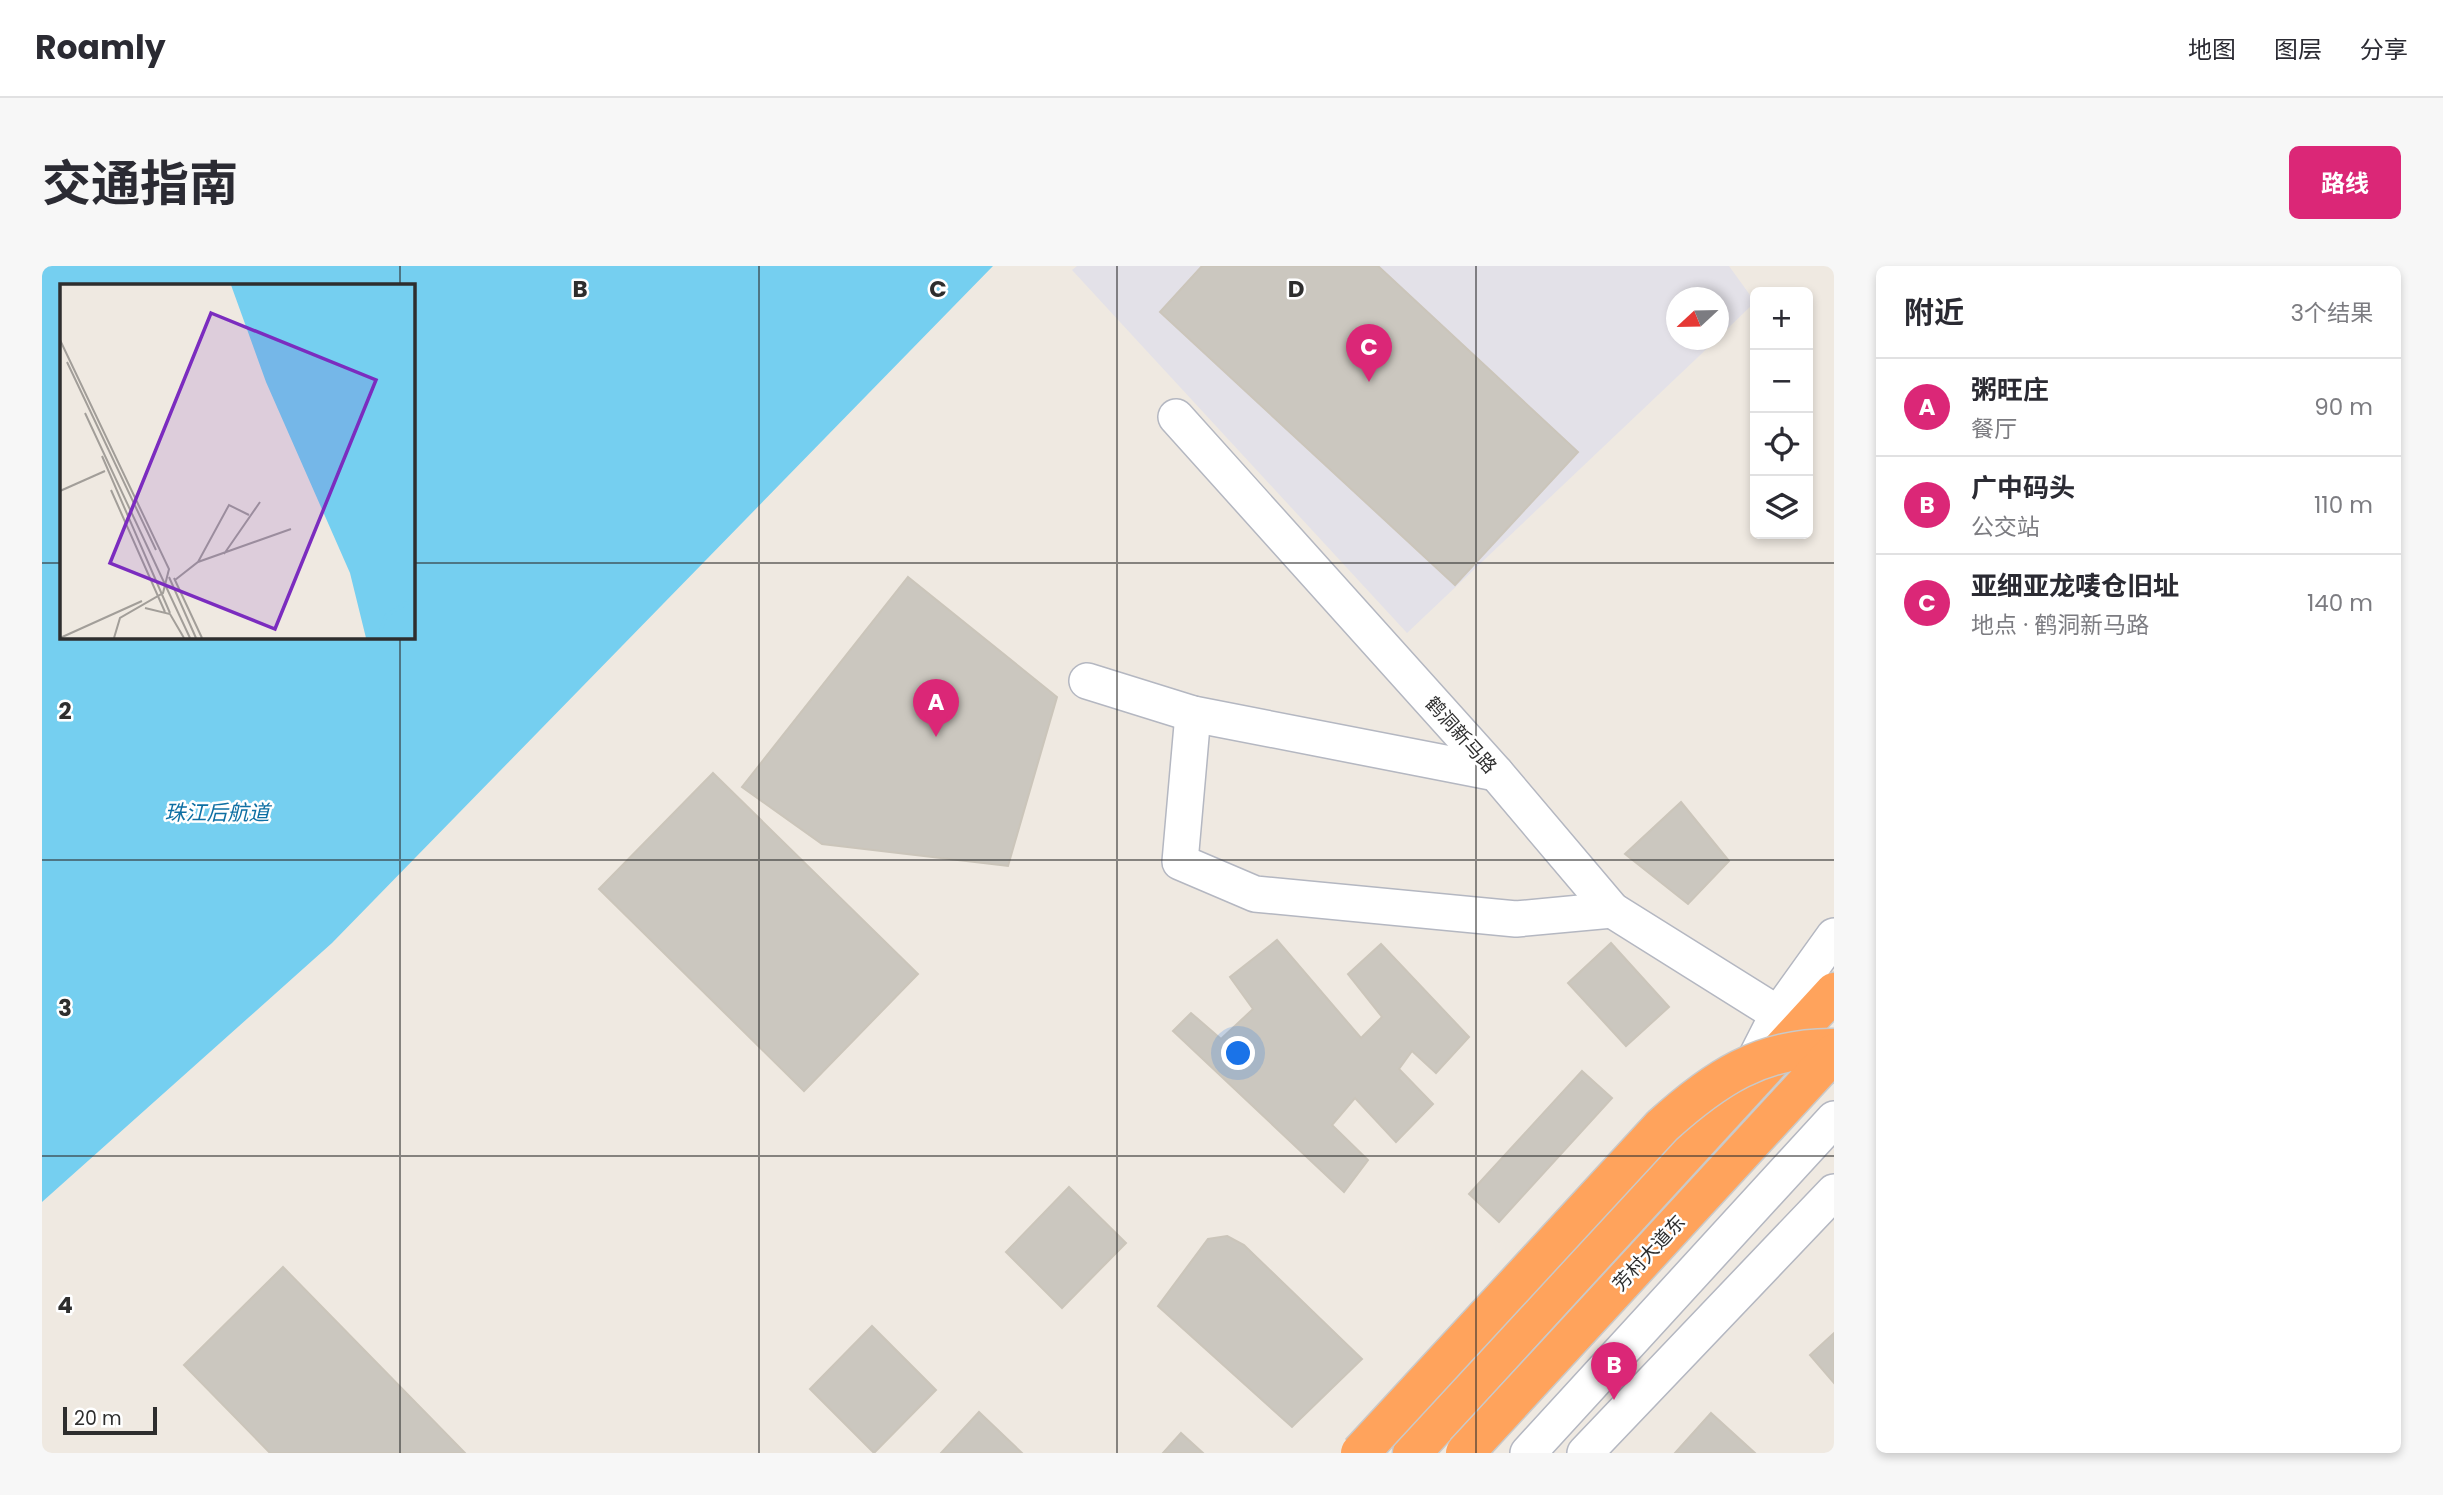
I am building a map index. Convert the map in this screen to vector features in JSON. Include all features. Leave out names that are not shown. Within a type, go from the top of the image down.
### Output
[{"type":"highway","name":"芳村大道东","points":[[1412,1453],[1834,992]]},
{"type":"highway","points":[[1360,1453],[1662,1126],[1680,1110],[1724,1077],[1769,1056],[1804,1049],[1834,1051]]},
{"type":"highway","name":"芳村大道东","points":[[1465,1453],[1834,1051]]},
{"type":"street","name":"鹤洞新马路","points":[[1176,417],[1496,773],[1612,910],[1778,1014]]},
{"type":"street","points":[[1087,681],[1193,714],[1496,773]]},
{"type":"street","points":[[1193,714],[1180,862],[1255,894],[1516,919],[1612,910]]},
{"type":"street","name":"芳村大道东","points":[[1732,1102],[1778,1014],[1834,936]]},
{"type":"street","points":[[1528,1453],[1834,1119]]},
{"type":"street","points":[[1584,1453],[1834,1192]]},
{"type":"shaded area","points":[[1077,266],[1729,266],[1750,295],[1750,307],[1729,327],[1729,287],[1666,287],[1666,350],[1705,350],[1407,633],[1072,270]]},
{"type":"water","name":"珠江后航道","points":[[42,266],[993,266],[332,943],[42,1202]]},
{"type":"building","points":[[1202,266],[1378,266],[1578,452],[1455,585],[1160,312]]},
{"type":"building","points":[[908,577],[1057,697],[1008,866],[822,844],[742,787]]},
{"type":"building","points":[[713,773],[918,974],[804,1091],[599,889]]},
{"type":"building","points":[[1681,802],[1729,861],[1688,904],[1625,854]]},
{"type":"building","points":[[1277,940],[1361,1038],[1382,1017],[1348,974],[1381,944],[1469,1037],[1436,1073],[1412,1051],[1399,1069],[1433,1104],[1396,1142],[1355,1098],[1332,1125],[1368,1160],[1344,1192],[1173,1031],[1191,1013],[1221,1039],[1253,1009],[1230,977]]},
{"type":"building","points":[[1611,943],[1669,1007],[1626,1046],[1568,983]]},
{"type":"building","points":[[1582,1071],[1612,1098],[1499,1222],[1469,1194]]},
{"type":"building","points":[[1069,1187],[1126,1243],[1062,1308],[1006,1252]]},
{"type":"building","points":[[1227,1236],[1244,1245],[1362,1359],[1292,1427],[1158,1306],[1208,1239]]},
{"type":"building","points":[[283,1267],[465,1453],[270,1453],[184,1365]]},
{"type":"building","points":[[872,1326],[936,1390],[874,1453],[810,1389]]},
{"type":"building","points":[[1834,1333],[1834,1383],[1810,1355]]},
{"type":"building","points":[[979,1412],[1022,1453],[941,1453]]},
{"type":"building","points":[[1711,1413],[1755,1453],[1675,1453]]},
{"type":"building","points":[[1181,1433],[1203,1453],[1163,1453]]},
{"type":"place","name":"亚细亚龙唛仓旧址","points":[[1369,382]]},
{"type":"place","name":"粥旺庄","points":[[936,737]]},
{"type":"place","name":"广中码头","points":[[1614,1400]]}]
